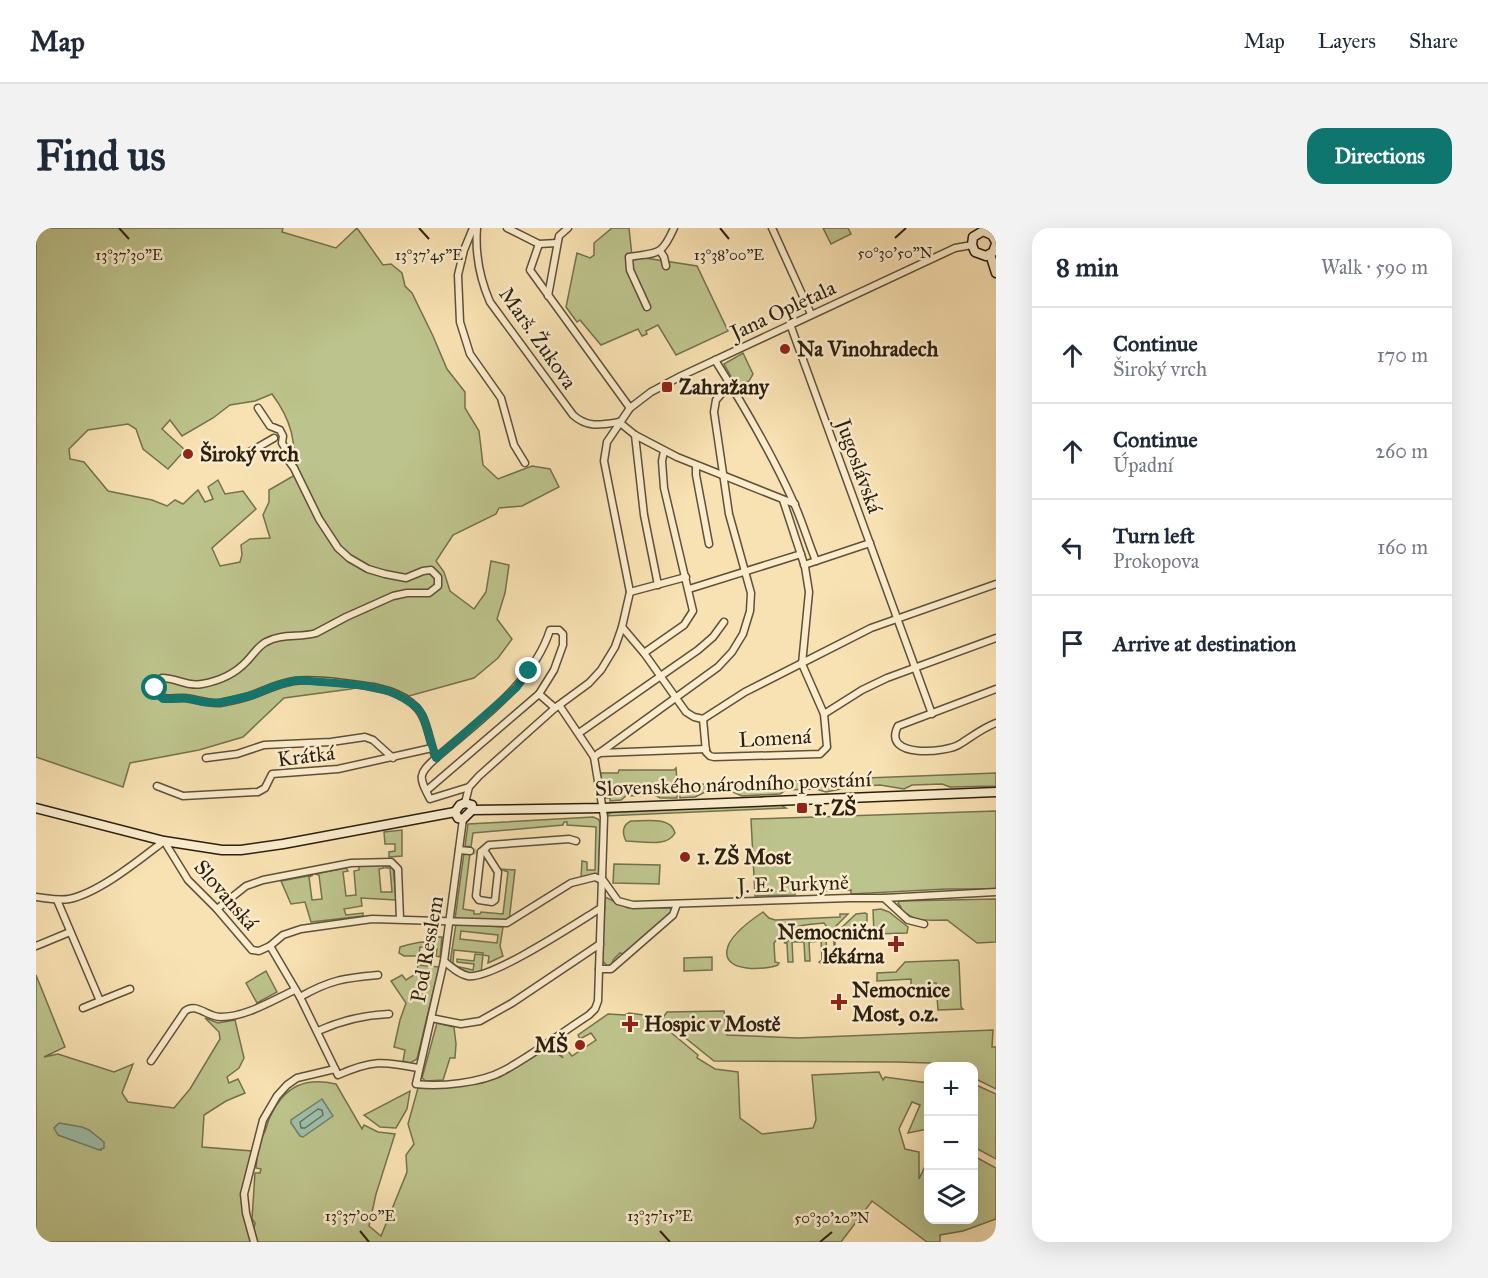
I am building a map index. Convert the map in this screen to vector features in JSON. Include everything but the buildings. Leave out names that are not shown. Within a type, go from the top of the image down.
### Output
[{"type":"street","name":"Marš. Žukova","points":[[475,228],[482,281],[490,302],[573,415],[582,423],[597,426],[619,422]]},
{"type":"street","points":[[475,228],[464,250],[458,275],[458,309],[461,329],[470,354],[501,398],[514,445],[525,463]]},
{"type":"street","points":[[507,228],[539,244],[557,243]]},
{"type":"street","points":[[548,296],[558,236],[568,228]]},
{"type":"street","points":[[647,307],[630,270],[629,257],[665,248],[674,228]]},
{"type":"street","points":[[771,228],[811,314]]},
{"type":"street","points":[[979,230],[986,231],[995,238],[995,249],[990,254],[978,254],[972,245],[973,237],[979,230]]},
{"type":"street","points":[[539,244],[530,270],[630,408]]},
{"type":"street","name":"Jana Opletala","points":[[630,592],[604,461],[607,442],[630,408],[665,384],[790,324],[955,248],[972,245]]},
{"type":"street","points":[[660,251],[666,266]]},
{"type":"street","points":[[990,254],[996,273]]},
{"type":"street","name":"Jugoslávská","points":[[790,324],[932,714]]},
{"type":"street","points":[[716,360],[772,457],[795,504],[816,561]]},
{"type":"street","points":[[596,755],[718,667],[732,652],[743,634],[750,611],[751,593],[729,514],[714,412],[716,400],[730,384]]},
{"type":"street","points":[[258,408],[270,426],[274,438],[285,448],[286,457],[294,468],[319,519],[338,548],[349,558],[368,569],[400,578],[431,570],[438,577],[439,583],[429,593],[393,596],[316,633],[284,636],[267,641],[234,672],[222,679],[201,685],[189,685],[174,679],[162,678],[155,688],[157,694],[163,699],[187,698],[218,703],[253,695],[297,680],[360,685],[389,691],[417,707],[423,716],[436,758]]},
{"type":"street","points":[[619,422],[635,435],[696,466],[795,504]]},
{"type":"street","points":[[270,426],[280,430],[283,436],[282,443]]},
{"type":"street","points":[[635,435],[644,514],[658,585]]},
{"type":"street","points":[[246,454],[274,438]]},
{"type":"street","points":[[645,652],[684,625],[693,611],[664,488],[662,461],[664,451]]},
{"type":"street","points":[[696,466],[709,544]]},
{"type":"street","points":[[783,500],[801,554],[809,592],[801,664]]},
{"type":"street","points":[[804,565],[870,543]]},
{"type":"street","points":[[689,589],[801,554]]},
{"type":"street","points":[[36,808],[164,841],[201,848],[241,850],[455,812],[465,802],[469,787],[479,776],[601,670],[611,654],[622,627],[630,592],[686,577]]},
{"type":"street","points":[[622,627],[645,652],[686,712],[704,719],[746,692],[871,628],[996,584]]},
{"type":"street","points":[[579,733],[698,650],[713,637],[724,622]]},
{"type":"street","points":[[426,791],[539,694],[554,670],[562,645],[562,634],[558,630],[550,630],[546,643],[516,688],[436,758],[420,775],[426,791],[430,799],[469,787]]},
{"type":"street","points":[[824,714],[862,690],[915,667],[996,638]]},
{"type":"street","name":"Lomená","points":[[706,749],[710,756],[714,757],[819,754],[827,747],[824,714],[801,664]]},
{"type":"street","points":[[996,688],[898,726],[895,732],[896,740],[901,747],[910,750],[950,749],[959,746],[971,735],[996,723]]},
{"type":"street","points":[[539,694],[557,707],[596,755],[604,817],[599,969],[611,969],[673,915],[677,904]]},
{"type":"street","points":[[596,755],[706,749],[704,719]]},
{"type":"street","points":[[206,758],[237,754],[264,745],[331,742],[365,737],[373,740],[393,758]]},
{"type":"street","points":[[617,740],[626,752]]},
{"type":"street","name":"Krátká","points":[[157,786],[183,796],[258,792],[265,788],[272,774],[338,769],[432,748]]},
{"type":"street","name":"Slovenského národního povstání","points":[[472,810],[602,808],[996,792]]},
{"type":"street","points":[[455,812],[458,818],[462,819],[472,810],[472,806],[465,802]]},
{"type":"street","name":"Pod Resslem","points":[[462,819],[444,961],[416,1084],[464,1082],[483,1079],[502,1072],[590,1015],[598,1001],[599,969]]},
{"type":"street","points":[[459,850],[478,851],[489,845],[569,839],[576,841]]},
{"type":"street","points":[[36,897],[69,899],[92,890],[164,841]]},
{"type":"street","name":"Slovanská","points":[[164,841],[188,879],[252,950],[259,951],[270,946],[300,997],[337,1072]]},
{"type":"street","points":[[478,851],[498,872],[495,900],[492,902],[479,900],[476,896],[478,851]]},
{"type":"street","points":[[217,909],[246,886],[263,880],[351,863],[392,862],[398,869],[400,919]]},
{"type":"street","points":[[270,946],[283,935],[301,929],[372,919],[507,923],[571,883],[595,877],[602,880]]},
{"type":"street","name":"J. E. Purkyně","points":[[602,880],[618,901],[633,905],[915,897],[996,892]]},
{"type":"street","points":[[884,898],[908,920],[924,924]]},
{"type":"street","points":[[57,900],[100,1001]]},
{"type":"street","points":[[444,961],[468,976],[479,975],[506,964],[601,908]]},
{"type":"street","points":[[36,946],[70,932]]},
{"type":"street","points":[[431,1018],[461,1024],[480,1021],[512,1003],[600,944]]},
{"type":"street","points":[[300,997],[340,978],[378,975]]},
{"type":"street","points":[[83,1008],[130,988]]},
{"type":"street","points":[[151,1061],[189,1008],[196,1008],[219,1017],[245,1012],[295,990]]},
{"type":"street","points":[[318,1031],[335,1023],[389,1014]]},
{"type":"street","points":[[254,1242],[246,1213],[244,1194],[263,1120],[286,1085],[297,1078],[379,1062],[418,1068]]},
{"type":"green space","points":[[49,228],[283,228],[282,232],[336,248],[357,228],[383,265],[391,264],[402,273],[405,286],[412,293],[447,369],[465,392],[465,408],[479,431],[483,465],[498,479],[532,466],[550,469],[559,487],[522,506],[499,508],[496,514],[453,535],[436,561],[444,572],[450,591],[474,609],[486,592],[491,561],[509,565],[505,593],[497,619],[512,639],[498,658],[474,678],[409,696],[374,683],[351,689],[284,698],[243,737],[199,750],[130,763],[123,787],[36,757],[36,233]],"holes":[[[272,394],[289,423],[295,475],[269,490],[269,502],[263,515],[270,538],[250,539],[241,545],[240,562],[220,566],[212,548],[256,509],[243,491],[225,494],[218,480],[208,487],[213,499],[205,502],[198,490],[183,504],[175,500],[167,506],[152,500],[108,491],[84,462],[70,459],[69,449],[88,430],[128,424],[136,429],[143,449],[168,469],[185,450],[162,429],[170,420],[182,436],[230,405],[255,401]]]},
{"type":"green space","points":[[612,228],[629,228],[632,256],[697,266],[728,331],[676,355],[658,325],[646,331],[647,334],[642,336],[638,329],[601,345],[580,320],[577,322],[566,307],[577,253],[590,258],[594,255],[594,243]]},
{"type":"green space","points":[[823,228],[848,228],[851,234],[831,244]]},
{"type":"green space","points":[[743,353],[753,374],[749,381],[737,387],[724,364]]},
{"type":"green space","points":[[676,768],[675,783],[603,786],[601,784],[600,773],[618,773],[619,770],[674,770]]},
{"type":"green space","points":[[996,773],[996,786],[950,787],[942,784],[912,785],[904,789],[880,785],[826,792],[816,789],[786,790],[780,794],[742,796],[733,792],[703,793],[695,797],[680,798],[679,787],[682,785]]},
{"type":"green space","points":[[675,785],[677,798],[660,798],[655,795],[626,796],[621,800],[610,801],[610,798],[605,798],[603,792],[605,788]]},
{"type":"green space","points":[[781,805],[786,808],[606,816],[613,811]]},
{"type":"green space","points":[[996,811],[996,889],[851,894],[851,890],[755,896],[751,819]]},
{"type":"green space","points":[[593,817],[600,822],[599,875],[581,878],[582,861],[587,862],[587,870],[595,870],[596,827],[567,825],[567,822],[564,822],[563,825],[473,833],[471,847],[465,846],[468,824]]},
{"type":"green space","points":[[631,821],[663,822],[673,828],[675,833],[666,841],[660,842],[626,841],[624,830]]},
{"type":"green space","points":[[402,830],[402,856],[389,857],[389,852],[395,851],[395,844],[385,844],[384,832]]},
{"type":"green space","points":[[464,853],[470,853],[463,909],[474,911],[474,914],[481,912],[503,914],[508,872],[500,869],[515,870],[509,921],[455,919]]},
{"type":"green space","points":[[614,864],[660,865],[659,884],[613,883]]},
{"type":"green space","points":[[383,865],[384,868],[379,869],[381,892],[392,892],[390,868],[386,866],[393,866],[396,900],[361,898],[362,906],[344,909],[346,915],[363,913],[363,916],[311,922],[305,902],[291,904],[281,881],[313,875],[309,877],[312,900],[322,899],[319,875],[315,874],[346,868],[348,871],[343,872],[346,896],[356,895],[354,871],[359,870],[359,866]]},
{"type":"green space","points":[[605,897],[628,908],[669,908],[672,910],[625,955],[620,953],[613,960],[612,965],[607,966],[602,960]]},
{"type":"green space","points":[[996,899],[996,942],[977,943],[947,920],[917,919],[900,909],[898,903],[900,901]]},
{"type":"green space","points":[[881,909],[889,912],[908,927],[907,933],[874,934],[873,910]]},
{"type":"green space","points":[[763,912],[775,920],[840,917],[840,914],[848,914],[835,927],[835,953],[833,935],[824,923],[802,925],[790,929],[774,943],[775,962],[779,963],[778,965],[756,969],[732,963],[727,950],[732,939]]},
{"type":"green space","points":[[856,914],[867,914],[867,930],[839,930]]},
{"type":"green space","points":[[456,924],[503,927],[500,946],[503,956],[488,963],[489,956],[483,955],[481,973],[465,973],[450,963]],"holes":[[[461,931],[498,935],[497,943],[460,939]],[[454,950],[483,953],[483,955],[475,954],[474,961],[457,959],[457,962],[474,964],[473,970],[455,966],[453,963]]]},
{"type":"green space","points":[[819,933],[826,935],[827,964],[823,965],[819,962],[822,960],[821,941],[809,942],[810,961],[805,961],[804,942],[792,942],[793,962],[788,962],[787,943],[784,943],[795,937]]},
{"type":"green space","points":[[437,937],[442,937],[440,957],[436,956],[437,949],[420,947],[419,956],[404,956],[399,953],[400,947],[406,945],[422,942],[436,943]]},
{"type":"green space","points":[[712,957],[712,970],[684,971],[684,958]]},
{"type":"green space","points":[[958,960],[963,1009],[938,1010],[936,983],[932,983],[932,986],[911,987],[911,979],[877,981],[877,973],[896,972],[905,962]]},
{"type":"green space","points":[[418,965],[439,967],[417,1059],[410,1063],[403,1061],[405,1050],[394,1047],[406,1003],[391,981],[402,975],[406,980],[417,973]]},
{"type":"green space","points":[[266,971],[277,992],[257,1003],[246,983]]},
{"type":"green space","points":[[36,975],[65,1047],[44,1057],[58,1054],[114,1072],[133,1064],[122,1093],[128,1102],[174,1108],[190,1089],[220,1039],[219,1032],[205,1018],[218,1023],[235,1020],[244,1058],[239,1068],[227,1077],[229,1083],[238,1079],[245,1093],[226,1101],[204,1115],[202,1147],[252,1151],[245,1208],[248,1231],[253,1242],[36,1242]],"holes":[[[89,1130],[101,1140],[101,1150],[58,1135]]]},
{"type":"green space","points":[[724,1011],[727,1035],[798,1038],[993,1030],[992,1047],[996,1047],[996,1089],[978,1080],[978,1062],[714,1061],[662,1019],[667,1012]]},
{"type":"green space","points":[[629,1013],[651,1016],[698,1055],[697,1058],[715,1069],[738,1072],[740,1118],[762,1134],[813,1128],[816,1120],[812,1075],[879,1072],[883,1080],[885,1077],[924,1082],[924,1130],[908,1133],[920,1105],[912,1102],[899,1129],[905,1149],[919,1152],[919,1179],[924,1168],[924,1224],[978,1224],[978,1158],[996,1168],[996,1219],[963,1231],[940,1235],[940,1242],[927,1242],[872,1201],[841,1242],[257,1242],[253,1233],[255,1223],[252,1219],[255,1173],[260,1173],[261,1169],[256,1168],[259,1140],[264,1135],[269,1118],[277,1105],[297,1086],[315,1082],[336,1084],[362,1129],[364,1125],[378,1132],[395,1134],[376,1194],[369,1226],[381,1236],[407,1172],[406,1155],[414,1144],[408,1124],[418,1088],[482,1083],[500,1077],[545,1049],[563,1058],[560,1053],[566,1049],[572,1056],[596,1040],[591,1033],[580,1039],[578,1035],[608,1014],[625,1015]]},
{"type":"green space","points":[[437,1023],[454,1027],[455,1058],[450,1058],[443,1080],[426,1081],[422,1078]]},
{"type":"green space","points":[[978,1086],[996,1094],[996,1159],[978,1149]]},
{"type":"green space","points":[[410,1091],[407,1109],[396,1128],[380,1127],[364,1115]]},
{"type":"water","points":[[322,1099],[333,1116],[303,1137],[300,1136],[291,1120]]},
{"type":"water","points":[[59,1123],[89,1130],[104,1142],[104,1148],[99,1150],[58,1135],[54,1128]]},
{"type":"tunnel","points":[[470,851],[478,852]]},
{"type":"place","name":"Na Vinohradech","points":[[785,349]]},
{"type":"place","name":"Zahražany","points":[[667,387]]},
{"type":"place","name":"Široký vrch","points":[[188,454]]},
{"type":"place","name":"1. ZŠ","points":[[802,808]]},
{"type":"place","name":"1. ZŠ Most","points":[[685,857]]},
{"type":"place","name":"Nemocniční lékárna","points":[[896,944]]},
{"type":"place","name":"Nemocnice Most, o.z.","points":[[839,1002]]},
{"type":"place","name":"Hospic v Mostě","points":[[630,1024]]},
{"type":"place","name":"MŠ","points":[[580,1045]]},
{"type":"route","points":[[155,688],[157,694],[163,699],[187,698],[218,703],[253,695],[297,680],[360,685],[389,691],[417,707],[423,716],[436,758],[516,688],[529,671]]}]
